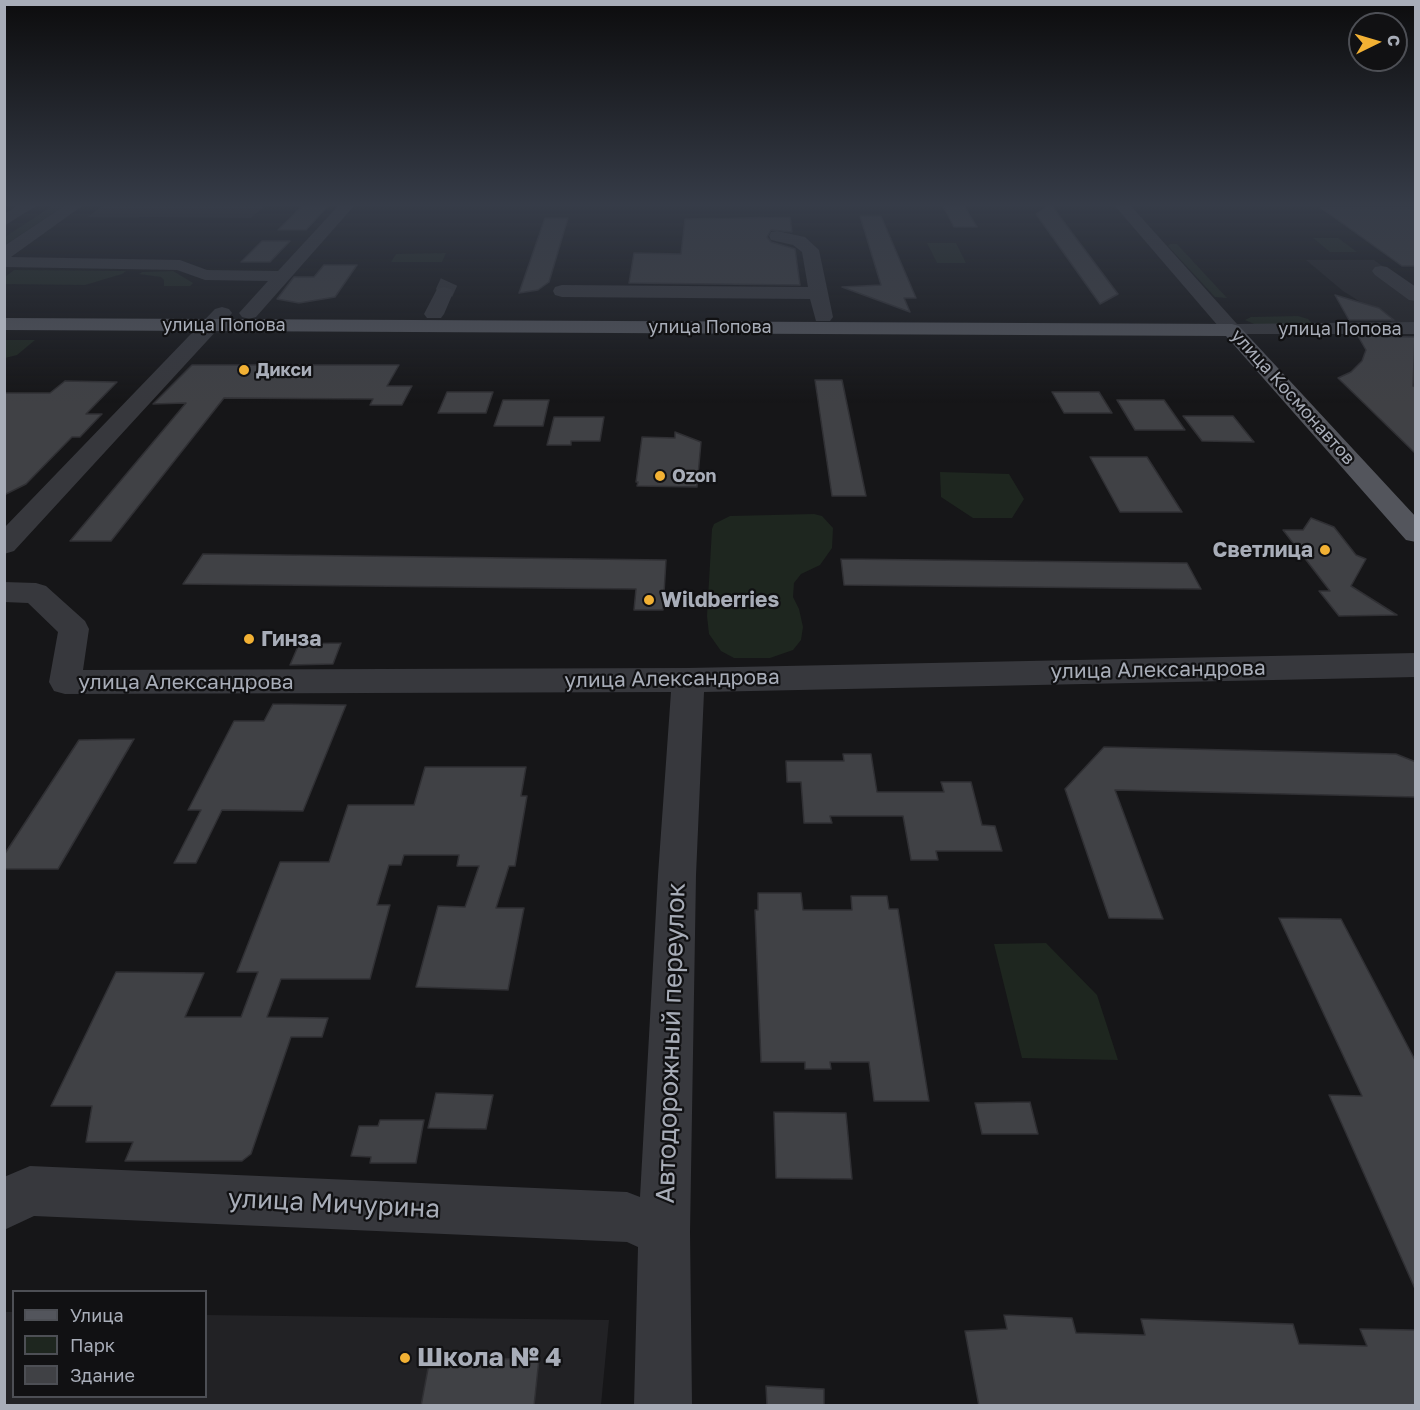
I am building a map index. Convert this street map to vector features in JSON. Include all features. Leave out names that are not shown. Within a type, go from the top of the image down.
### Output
[{"type":"main road","name":"улица Попова","points":[[4,311],[216,319],[249,313],[434,314],[824,317],[1227,325]]},
{"type":"main road","name":"улица Попова","points":[[4,324],[216,319],[1227,325]]},
{"type":"main road","name":"улица Космонавтов","points":[[1227,325],[1416,534]]},
{"type":"street","points":[[197,272],[205,275],[282,276]]},
{"type":"street","points":[[249,313],[286,272]]},
{"type":"street","points":[[815,272],[824,317]]},
{"type":"street","name":"улица Космонавтов","points":[[1181,272],[1227,325]]},
{"type":"street","points":[[1382,272],[1416,296]]},
{"type":"street","points":[[434,314],[449,283]]},
{"type":"street","points":[[562,291],[819,293]]},
{"type":"street","points":[[4,545],[216,319]]},
{"type":"street","name":"улица Попова","points":[[1227,325],[1416,328]]},
{"type":"street","name":"улица Александрова","points":[[4,592],[36,593],[74,629],[66,682],[687,680],[1416,665]]},
{"type":"street","name":"Автодорожный переулок","points":[[663,1406],[664,1232],[676,875],[687,680]]},
{"type":"street","name":"улица Мичурина","points":[[4,1205],[30,1191],[627,1217],[664,1232]]},
{"type":"shaded area","points":[[1320,272],[1391,272],[1415,289],[1415,325],[1397,325],[1343,291]]},
{"type":"shaded area","name":"Школа № 4","points":[[5,1312],[12,1312],[12,1398],[207,1398],[207,1315],[609,1320],[601,1405],[5,1406]]},
{"type":"green space","points":[[12,272],[125,272],[85,285],[5,284],[5,277]]},
{"type":"green space","points":[[142,272],[174,272],[193,283],[190,286],[164,286],[164,280],[161,277],[139,274]]},
{"type":"green space","points":[[1192,272],[1203,272],[1227,298],[1215,297]]},
{"type":"green space","points":[[1298,316],[1308,319],[1314,325],[1254,324],[1245,320],[1251,317]]},
{"type":"green space","points":[[4,340],[35,340],[17,355],[5,358]]},
{"type":"green space","points":[[940,472],[1009,474],[1024,499],[1012,518],[973,518],[941,497]]},
{"type":"green space","points":[[814,514],[822,516],[833,528],[832,548],[820,565],[801,574],[794,583],[793,597],[799,609],[803,627],[801,640],[793,650],[770,658],[734,658],[721,651],[709,634],[707,616],[714,524],[730,516]]},
{"type":"green space","points":[[1046,943],[1097,995],[1118,1060],[1022,1058],[994,944]]},
{"type":"building","points":[[318,272],[352,272],[335,297],[299,303],[277,299],[294,277],[314,277]]},
{"type":"building","points":[[526,272],[552,272],[549,282],[538,290],[519,293]]},
{"type":"building","points":[[631,272],[798,272],[800,285],[629,283]]},
{"type":"building","points":[[877,272],[905,272],[916,298],[904,298],[910,312],[842,287],[881,285]]},
{"type":"building","points":[[1077,272],[1101,272],[1118,294],[1100,304]]},
{"type":"building","points":[[1335,295],[1379,308],[1394,320],[1349,320]]},
{"type":"building","points":[[1358,336],[1415,337],[1413,386],[1416,387],[1416,454],[1338,378],[1351,372],[1362,361],[1366,350]]},
{"type":"building","points":[[192,365],[399,365],[387,386],[412,386],[402,405],[370,405],[373,399],[224,398],[111,541],[70,541],[186,403],[153,404]]},
{"type":"building","points":[[815,380],[842,380],[866,496],[832,496]]},
{"type":"building","points":[[65,381],[117,382],[86,414],[102,414],[80,437],[72,437],[26,484],[4,495],[4,393],[50,393]]},
{"type":"building","points":[[447,392],[493,392],[486,413],[438,413]]},
{"type":"building","points":[[1052,392],[1099,392],[1112,413],[1064,413]]},
{"type":"building","points":[[503,400],[549,400],[543,426],[494,426]]},
{"type":"building","points":[[1117,400],[1164,400],[1185,430],[1135,430]]},
{"type":"building","points":[[1183,416],[1233,416],[1254,442],[1202,441]]},
{"type":"building","points":[[554,417],[604,417],[600,441],[571,441],[571,445],[547,445]]},
{"type":"building","points":[[675,432],[701,442],[697,487],[637,486],[642,437],[675,438]]},
{"type":"building","points":[[1090,457],[1147,457],[1182,512],[1120,512]]},
{"type":"building","points":[[1311,518],[1334,527],[1356,555],[1366,559],[1351,586],[1397,615],[1339,616],[1319,591],[1330,591],[1283,530],[1303,530]]},
{"type":"building","points":[[203,554],[666,560],[663,610],[634,610],[636,589],[183,584]]},
{"type":"building","points":[[841,559],[1187,563],[1201,589],[844,585]]},
{"type":"building","points":[[341,643],[333,664],[290,665],[299,644]]},
{"type":"building","points":[[273,704],[346,705],[303,811],[222,810],[196,863],[174,863],[201,810],[188,810],[234,721],[264,721]]},
{"type":"building","points":[[134,739],[58,869],[4,869],[4,855],[79,740]]},
{"type":"building","points":[[1104,747],[1396,754],[1416,762],[1416,797],[1115,790],[1163,919],[1109,918],[1065,789]]},
{"type":"building","points":[[843,754],[871,754],[877,792],[944,792],[941,782],[971,782],[982,825],[995,826],[1002,851],[936,851],[938,860],[911,860],[903,816],[830,816],[832,823],[804,823],[801,782],[787,782],[786,761],[844,761]]},
{"type":"building","points":[[425,767],[526,767],[521,796],[527,796],[515,866],[509,866],[496,908],[524,908],[508,990],[416,987],[438,906],[465,907],[479,866],[457,866],[459,855],[404,855],[401,865],[389,865],[377,905],[390,905],[370,979],[281,979],[267,1017],[328,1018],[322,1037],[291,1037],[251,1154],[242,1161],[125,1161],[133,1142],[86,1142],[92,1106],[51,1106],[116,972],[204,973],[185,1017],[241,1017],[258,972],[237,972],[280,862],[329,862],[348,805],[414,805]]},
{"type":"building","points":[[758,893],[801,893],[803,910],[852,910],[851,896],[887,896],[889,909],[898,909],[929,1101],[874,1101],[869,1062],[830,1062],[831,1069],[805,1069],[805,1062],[761,1062],[755,910],[758,910]]},
{"type":"building","points":[[1279,918],[1341,919],[1416,1062],[1416,1291],[1329,1095],[1362,1096]]},
{"type":"building","points":[[436,1093],[493,1095],[486,1129],[428,1128]]},
{"type":"building","points":[[1030,1102],[1038,1134],[982,1134],[975,1103]]},
{"type":"building","points":[[774,1112],[846,1113],[852,1179],[776,1178]]},
{"type":"building","points":[[380,1120],[424,1120],[416,1163],[370,1163],[371,1157],[351,1156],[359,1126],[378,1126]]},
{"type":"building","points":[[1004,1315],[1072,1318],[1076,1333],[1145,1335],[1141,1319],[1293,1324],[1299,1344],[1367,1346],[1360,1329],[1416,1330],[1416,1406],[979,1406],[965,1331],[1007,1329]]},
{"type":"building","points":[[430,1358],[539,1359],[534,1406],[421,1406]]},
{"type":"building","points":[[766,1386],[824,1389],[824,1406],[767,1406]]},
{"type":"tunnel","points":[[444,293],[449,282]]},
{"type":"place","name":"Дикси","points":[[244,370]]},
{"type":"place","name":"Ozon","points":[[660,476]]},
{"type":"place","name":"Светлица","points":[[1325,550]]},
{"type":"place","name":"Wildberries","points":[[649,600]]},
{"type":"place","name":"Гинза","points":[[249,639]]},
{"type":"place","name":"Школа № 4","points":[[405,1358]]}]
